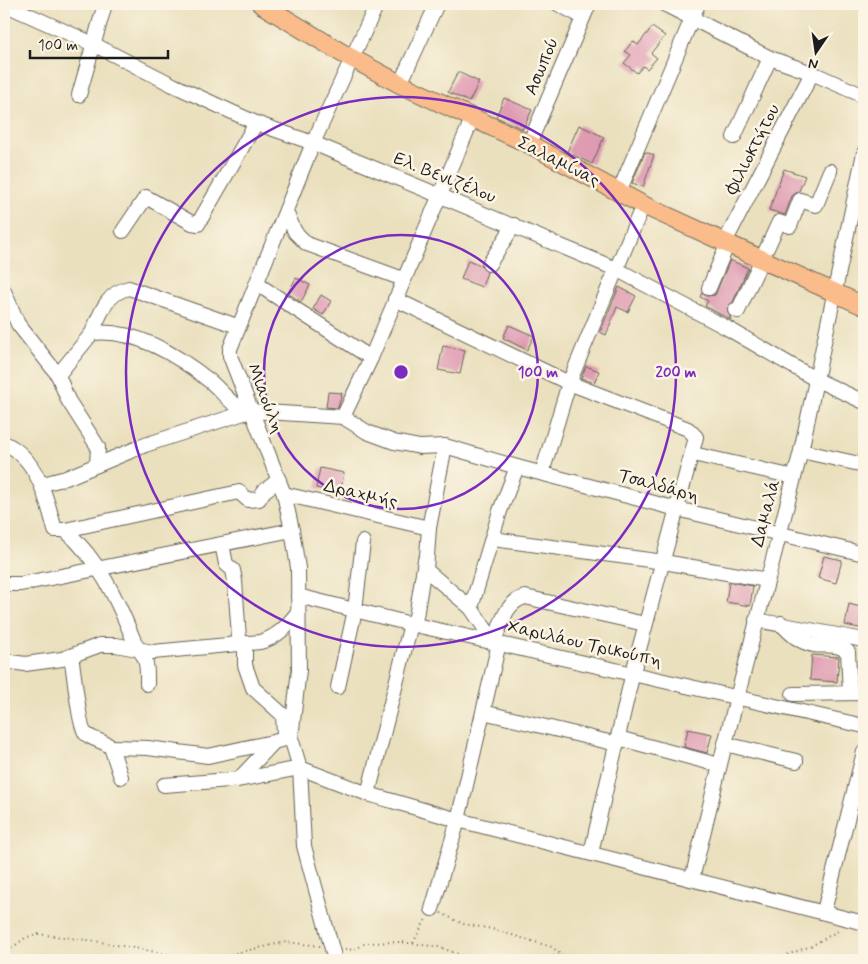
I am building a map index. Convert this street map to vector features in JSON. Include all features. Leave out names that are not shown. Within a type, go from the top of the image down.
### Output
[{"type":"main road","name":"Σαλαμίνας","points":[[261,4],[350,58],[400,84],[529,144],[643,204],[864,306]]},
{"type":"street","name":"Ελ. Βενιζέλου","points":[[4,4],[93,44],[173,86],[256,123],[313,143],[616,269],[727,328],[815,379],[864,402]]},
{"type":"street","points":[[79,95],[105,4]]},
{"type":"street","name":"Μιαούλη","points":[[333,954],[304,846],[300,768],[282,741],[298,684],[298,568],[292,530],[284,494],[250,411],[230,356],[230,349],[237,326],[257,284],[313,143],[376,4]]},
{"type":"street","points":[[400,84],[437,4]]},
{"type":"street","points":[[558,4],[583,17]]},
{"type":"street","name":"Ασωπού","points":[[529,144],[589,4]]},
{"type":"street","points":[[664,4],[770,58],[812,73],[864,96]]},
{"type":"street","points":[[620,192],[698,4]]},
{"type":"street","points":[[734,137],[770,58]]},
{"type":"street","name":"Φιλιοκτήτου","points":[[709,288],[727,243],[812,73]]},
{"type":"street","points":[[92,333],[109,331],[133,337],[169,354],[197,370],[233,404],[250,411],[343,417],[371,358],[472,119]]},
{"type":"street","points":[[123,232],[146,197],[192,224],[198,224],[256,123]]},
{"type":"street","name":"Δαμαλά","points":[[692,880],[724,744],[801,451],[864,153]]},
{"type":"street","points":[[735,310],[738,311],[779,222],[790,226],[800,200],[816,205],[830,172]]},
{"type":"street","points":[[542,473],[569,383],[643,204]]},
{"type":"street","points":[[286,212],[295,232],[307,244],[403,279]]},
{"type":"street","points":[[489,264],[514,225]]},
{"type":"street","points":[[257,284],[371,358]]},
{"type":"street","points":[[58,376],[92,333],[108,299],[120,289],[129,288],[237,326]]},
{"type":"street","points":[[4,291],[18,324],[58,376],[68,400],[98,447],[97,465]]},
{"type":"street","points":[[395,299],[569,383],[688,429],[696,437],[664,562],[645,624],[591,853]]},
{"type":"street","points":[[42,484],[145,446],[250,411]]},
{"type":"street","name":"Τσαλδάρη","points":[[343,417],[366,432],[394,442],[420,446],[445,446],[517,468],[779,536],[864,554]]},
{"type":"street","points":[[4,443],[20,453],[42,484],[55,530],[65,530],[239,492],[248,500],[258,499],[264,490],[279,480]]},
{"type":"street","points":[[368,794],[411,624],[416,617],[429,528],[445,446]]},
{"type":"street","points":[[801,451],[864,466]]},
{"type":"street","points":[[693,454],[794,477]]},
{"type":"street","points":[[471,608],[500,511],[517,468]]},
{"type":"street","name":"Δραχμής","points":[[284,494],[429,528]]},
{"type":"street","points":[[65,530],[99,567],[109,584],[136,648],[144,658],[147,684]]},
{"type":"street","points":[[4,584],[21,584],[292,530]]},
{"type":"street","points":[[493,538],[664,562],[767,580]]},
{"type":"street","points":[[338,687],[355,610],[363,542]]},
{"type":"street","points":[[222,544],[226,564],[233,570],[236,581],[239,638],[245,650],[245,665],[253,688],[283,715],[282,741],[238,780]]},
{"type":"street","points":[[425,560],[426,570],[471,608],[488,633],[497,641]]},
{"type":"street","name":"Χαριλάου Τρικούπη","points":[[298,596],[411,624],[497,641],[864,726]]},
{"type":"street","points":[[432,909],[458,820],[497,641],[510,605],[515,600],[526,597],[645,624]]},
{"type":"street","points":[[4,661],[24,664],[71,656],[100,645],[136,648],[152,652],[242,644],[272,639],[284,629],[298,612]]},
{"type":"street","points":[[756,620],[781,623],[864,640]]},
{"type":"street","points":[[781,623],[799,640],[815,645],[833,644],[842,647],[848,652],[857,693],[793,694]]},
{"type":"street","points":[[71,656],[81,727],[86,734],[111,747],[148,748],[208,756],[282,741]]},
{"type":"street","points":[[483,712],[720,765]]},
{"type":"street","points":[[724,744],[796,761]]},
{"type":"street","points":[[111,747],[120,776]]},
{"type":"street","points":[[824,911],[864,752]]},
{"type":"street","points":[[164,785],[238,780],[300,768],[368,794],[458,820],[692,880],[824,911],[860,922]]},
{"type":"path","points":[[413,943],[432,909],[463,924],[492,929],[552,948],[565,958]]},
{"type":"path","points":[[773,960],[811,946],[860,922]]},
{"type":"path","points":[[4,954],[25,938],[37,934],[95,940],[189,958],[213,958],[286,942],[333,954],[354,950],[366,943],[413,943],[439,946],[475,960]]},
{"type":"path","points":[[229,960],[230,955]]},
{"type":"path","points":[[539,960],[557,955],[572,960]]},
{"type":"building","points":[[652,27],[665,36],[651,53],[657,58],[647,69],[643,66],[637,73],[624,63],[631,55],[625,51],[633,41],[638,45]]},
{"type":"building","points":[[458,72],[479,82],[469,102],[448,92]]},
{"type":"building","points":[[504,98],[532,110],[523,129],[496,117]]},
{"type":"building","points":[[579,125],[604,137],[592,164],[567,152]]},
{"type":"building","points":[[645,152],[654,155],[643,187],[632,183]]},
{"type":"building","points":[[784,169],[805,176],[799,191],[792,196],[785,215],[769,210]]},
{"type":"building","points":[[468,260],[480,265],[487,272],[482,287],[461,279]]},
{"type":"building","points":[[730,260],[748,268],[733,302],[727,308],[731,320],[705,306],[708,301],[700,297],[702,293],[706,296],[715,295]]},
{"type":"building","points":[[296,278],[310,285],[301,302],[288,293]]},
{"type":"building","points":[[619,287],[636,296],[628,312],[617,307],[606,335],[600,332]]},
{"type":"building","points":[[321,295],[331,301],[323,315],[313,309]]},
{"type":"building","points":[[509,325],[534,336],[527,350],[503,338]]},
{"type":"building","points":[[443,346],[465,350],[460,374],[438,370]]},
{"type":"building","points":[[586,366],[599,371],[594,383],[581,378]]},
{"type":"building","points":[[328,392],[342,393],[338,408],[326,407]]},
{"type":"building","points":[[320,468],[344,473],[340,493],[316,488]]},
{"type":"building","points":[[824,556],[842,560],[836,583],[818,578]]},
{"type":"building","points":[[729,582],[753,586],[750,606],[726,602]]},
{"type":"building","points":[[849,604],[864,608],[864,629],[845,625]]},
{"type":"building","points":[[812,655],[839,657],[837,682],[810,680]]},
{"type":"building","points":[[688,729],[712,734],[707,753],[684,747]]}]
